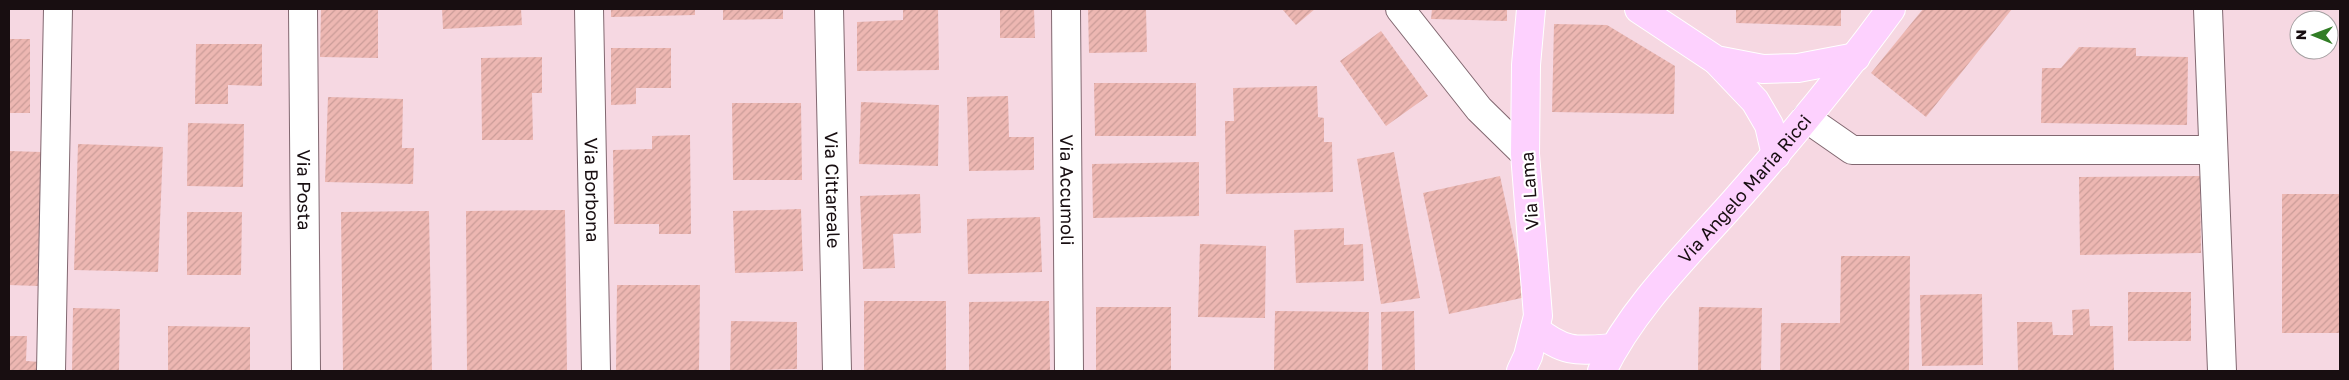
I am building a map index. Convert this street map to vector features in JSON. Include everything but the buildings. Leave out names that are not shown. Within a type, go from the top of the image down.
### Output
[{"type":"main road","name":"Via Lama","points":[[1521,371],[1528,356],[1538,316],[1525,154],[1526,65],[1531,9]]},
{"type":"main road","name":"Via Angelo Maria Ricci","points":[[1607,360],[1654,293],[1776,156],[1856,58],[1891,9]]},
{"type":"main road","points":[[1654,13],[1716,60],[1755,101],[1769,125],[1776,156]]},
{"type":"main road","points":[[1716,60],[1763,69],[1798,68],[1856,58]]},
{"type":"main road","points":[[1535,329],[1553,344],[1607,360]]},
{"type":"street","points":[[51,371],[58,9]]},
{"type":"street","name":"Via Posta","points":[[303,9],[306,371]]},
{"type":"street","name":"Via Borbona","points":[[588,9],[596,371]]},
{"type":"street","name":"Via Cittareale","points":[[829,9],[837,371]]},
{"type":"street","name":"Via Accumoli","points":[[1066,9],[1069,371]]},
{"type":"street","points":[[1400,9],[1478,109],[1525,154]]},
{"type":"street","points":[[2208,9],[2222,371]]},
{"type":"street","points":[[1806,118],[1852,150],[2213,150]]}]
